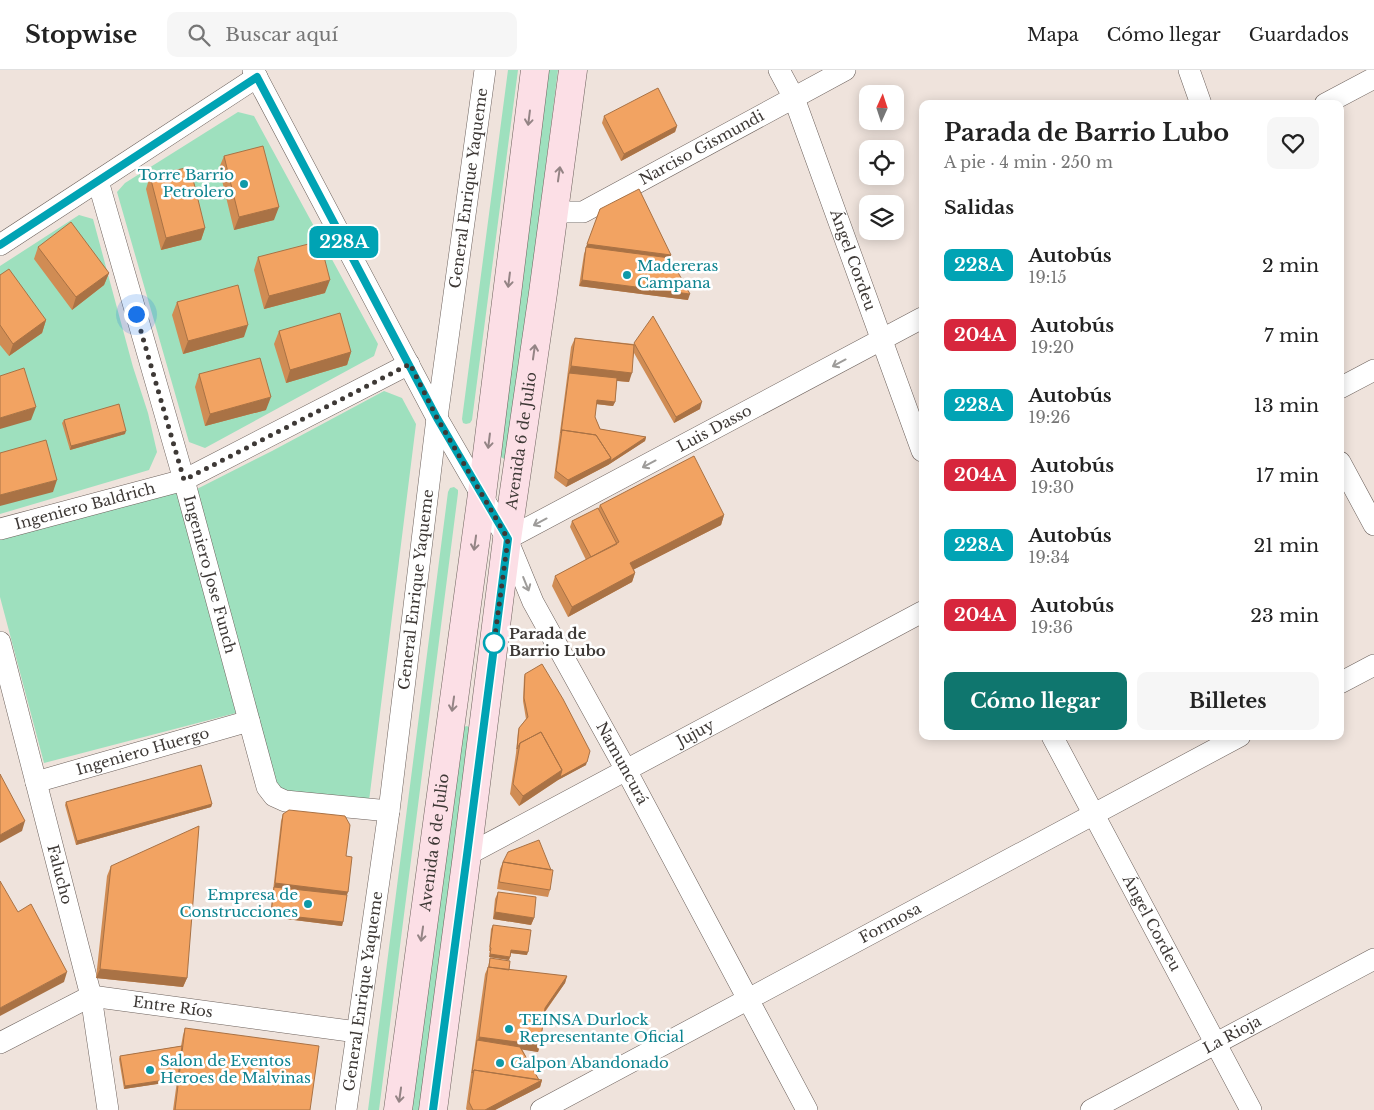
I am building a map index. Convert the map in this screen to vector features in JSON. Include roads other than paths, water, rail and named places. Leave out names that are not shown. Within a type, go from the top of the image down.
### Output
[{"type":"main road","name":"Avenida 6 de Julio","points":[[398,1110],[482,494],[535,70]]},
{"type":"main road","name":"Avenida 6 de Julio","points":[[433,1110],[508,539],[573,70]]},
{"type":"street","name":"General Enrique Yaqueme","points":[[346,1110],[389,811],[437,418],[485,70]]},
{"type":"street","name":"Ángel Cordeu","points":[[779,70],[794,98],[919,443]]},
{"type":"street","name":"Narciso Gismundi","points":[[554,212],[583,212],[845,70]]},
{"type":"street","points":[[1189,70],[1200,100]]},
{"type":"street","name":"Namuncurá","points":[[255,74],[437,418],[508,539],[533,602],[626,770],[807,1110]]},
{"type":"street","points":[[0,245],[255,74]]},
{"type":"street","points":[[1333,100],[1374,78]]},
{"type":"street","name":"Ingeniero Jose Funch","points":[[98,181],[184,480],[267,787],[274,796],[285,801],[389,811]]},
{"type":"street","name":"Luis Dasso","points":[[508,539],[919,320]]},
{"type":"street","name":"Ingeniero Baldrich","points":[[0,529],[184,480],[410,364]]},
{"type":"street","points":[[1344,386],[1374,370]]},
{"type":"street","points":[[1344,470],[1374,526]]},
{"type":"street","name":"Jujuy","points":[[467,855],[919,614]]},
{"type":"street","name":"Falucho","points":[[0,642],[91,996],[108,1110]]},
{"type":"street","points":[[1344,681],[1374,665]]},
{"type":"street","name":"Ingeniero Huergo","points":[[36,782],[249,722]]},
{"type":"street","name":"Ángel Cordeu","points":[[1054,740],[1251,1110]]},
{"type":"street","name":"Formosa","points":[[541,1110],[1233,740]]},
{"type":"street","name":"La Rioja","points":[[1091,1110],[1374,960]]},
{"type":"street","points":[[0,1043],[91,996]]},
{"type":"street","name":"Entre Ríos","points":[[91,996],[357,1032]]},
{"type":"place","name":"Torre Barrio Petrolero","points":[[244,184]]},
{"type":"place","name":"Madereras Campana","points":[[627,275]]},
{"type":"place","name":"Parada de Barrio Lubo","points":[[494,643]]},
{"type":"place","name":"Empresa de Construcciones","points":[[308,904]]},
{"type":"place","name":"TEINSA Durlock Representante Oficial","points":[[509,1029]]},
{"type":"place","name":"Galpon Abandonado","points":[[500,1063]]},
{"type":"place","name":"Salon de Eventos Heroes de Malvinas","points":[[150,1070]]}]
